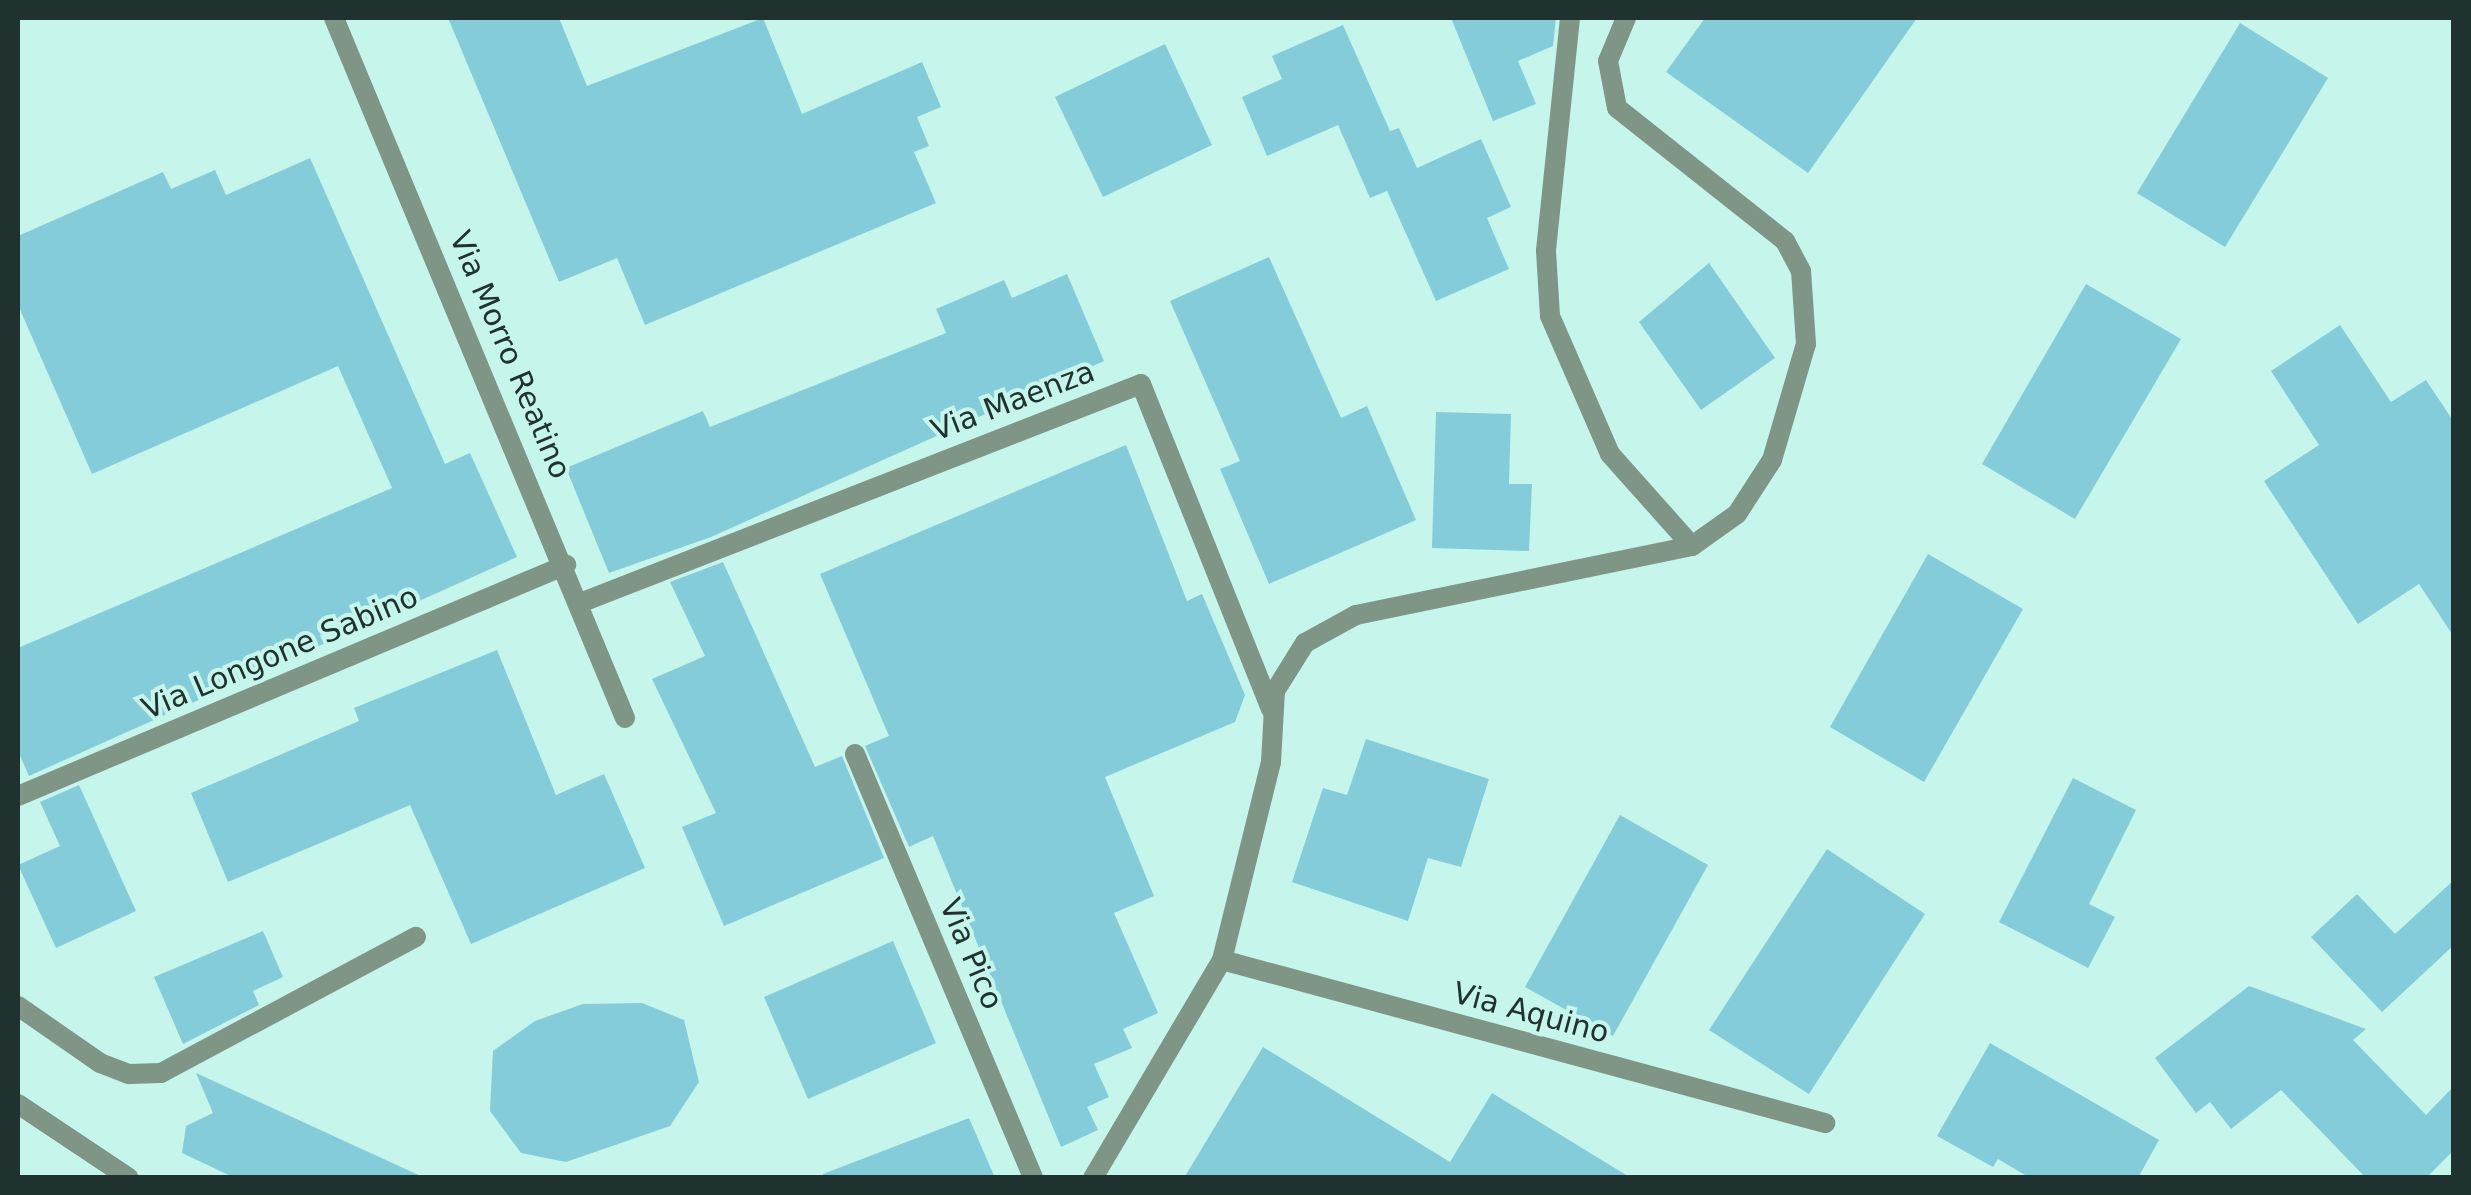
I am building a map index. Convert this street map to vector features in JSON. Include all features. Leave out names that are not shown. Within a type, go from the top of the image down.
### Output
[{"type":"street","name":"Via Morro Reatino","points":[[334,18],[566,565],[625,718]]},
{"type":"street","points":[[1570,18],[1546,252],[1550,316],[1610,454],[1692,546]]},
{"type":"street","points":[[1093,1178],[1222,960],[1271,762],[1270,710],[1292,657],[1334,623],[1692,546],[1737,514],[1772,460],[1802,362],[1808,302],[1785,241],[1618,108],[1608,60],[1626,18]]},
{"type":"street","name":"Via Maenza","points":[[580,602],[1141,384],[1270,710]]},
{"type":"street","name":"Via Longone Sabino","points":[[18,796],[566,565]]},
{"type":"street","name":"Via Pico","points":[[854,754],[1033,1178]]},
{"type":"street","points":[[18,1006],[100,1063],[128,1074],[161,1073],[416,936]]},
{"type":"street","name":"Via Aquino","points":[[1222,960],[1825,1122]]},
{"type":"street","points":[[18,1104],[129,1178]]},
{"type":"building","points":[[448,18],[559,18],[587,86],[763,18],[802,114],[922,62],[941,107],[917,117],[929,146],[914,152],[936,203],[645,325],[617,258],[559,282]]},
{"type":"building","points":[[1451,18],[1556,18],[1553,46],[1518,61],[1536,104],[1493,121]]},
{"type":"building","points":[[1705,18],[1917,18],[1808,173],[1666,72]]},
{"type":"building","points":[[2240,23],[2328,78],[2225,247],[2137,193]]},
{"type":"building","points":[[1343,25],[1390,131],[1399,128],[1417,168],[1481,139],[1511,207],[1487,218],[1509,269],[1436,301],[1387,191],[1370,198],[1338,125],[1267,156],[1242,97],[1282,79],[1272,56]]},
{"type":"building","points":[[1165,44],[1212,145],[1103,197],[1055,97]]},
{"type":"building","points":[[310,158],[445,464],[470,453],[517,557],[29,776],[18,751],[18,648],[392,488],[338,366],[92,474],[18,305],[18,236],[163,172],[171,189],[215,170],[226,195]]},
{"type":"building","points":[[1269,257],[1341,418],[1367,406],[1416,520],[1269,584],[1220,469],[1240,461],[1170,301]]},
{"type":"building","points":[[1709,263],[1775,358],[1701,410],[1639,322]]},
{"type":"building","points":[[1067,274],[1104,361],[711,537],[609,573],[566,468],[703,411],[710,427],[946,333],[936,309],[1004,280],[1012,298]]},
{"type":"building","points":[[2086,284],[2181,339],[2075,519],[1982,464]]},
{"type":"building","points":[[2340,325],[2391,402],[2426,380],[2454,422],[2454,637],[2419,584],[2358,624],[2264,481],[2319,445],[2271,371]]},
{"type":"building","points":[[1436,412],[1511,414],[1509,484],[1532,484],[1529,551],[1432,548]]},
{"type":"building","points":[[1126,445],[1187,601],[1202,594],[1245,695],[1235,722],[1105,777],[1154,896],[1114,913],[1158,1013],[1123,1029],[1132,1048],[1094,1064],[1109,1097],[1087,1107],[1098,1130],[1061,1147],[933,836],[909,847],[865,746],[889,736],[820,574]]},
{"type":"building","points":[[1928,554],[2023,609],[1924,782],[1830,727]]},
{"type":"building","points":[[723,562],[815,767],[842,756],[884,858],[724,926],[682,827],[716,813],[652,679],[705,656],[670,582]]},
{"type":"building","points":[[497,650],[556,795],[604,774],[645,868],[471,944],[410,805],[228,882],[191,793],[359,721],[354,708]]},
{"type":"building","points":[[1366,739],[1489,779],[1461,867],[1428,858],[1408,921],[1292,882],[1323,788],[1347,795]]},
{"type":"building","points":[[2073,778],[2136,810],[2089,904],[2115,917],[2088,968],[1999,922]]},
{"type":"building","points":[[79,785],[136,911],[56,948],[18,865],[60,846],[40,802]]},
{"type":"building","points":[[1620,815],[1708,865],[1613,1036],[1525,987]]},
{"type":"building","points":[[1827,849],[1925,914],[1809,1094],[1709,1030]]},
{"type":"building","points":[[2454,880],[2454,945],[2382,1012],[2311,937],[2357,894],[2395,934]]},
{"type":"building","points":[[263,931],[283,977],[253,991],[259,1005],[183,1044],[154,977]]},
{"type":"building","points":[[893,941],[936,1043],[808,1099],[764,997]]},
{"type":"building","points":[[2249,986],[2366,1029],[2353,1040],[2426,1115],[2454,1086],[2454,1150],[2426,1178],[2366,1178],[2281,1090],[2231,1129],[2210,1102],[2196,1113],[2155,1058]]},
{"type":"building","points":[[642,1003],[684,1020],[699,1082],[670,1126],[566,1162],[521,1153],[490,1111],[493,1051],[535,1021],[583,1004]]},
{"type":"building","points":[[1990,1043],[2159,1140],[2138,1178],[2030,1178],[1998,1159],[1993,1167],[1937,1136]]},
{"type":"building","points":[[1263,1047],[1450,1162],[1492,1093],[1631,1178],[1184,1178]]},
{"type":"building","points":[[196,1073],[425,1178],[235,1178],[182,1153],[186,1126],[213,1113]]},
{"type":"building","points":[[969,1118],[995,1178],[824,1178],[823,1174]]}]
